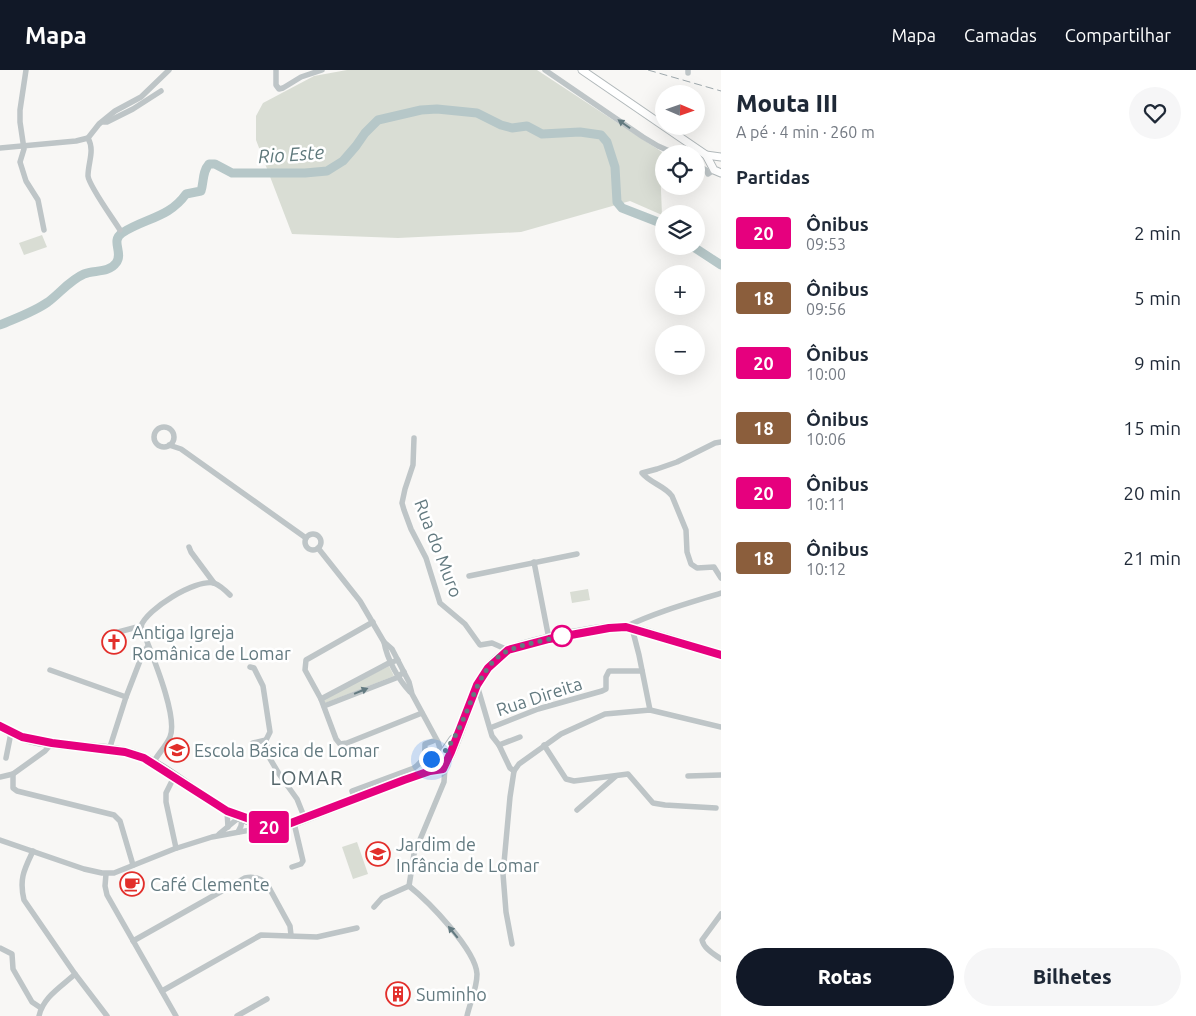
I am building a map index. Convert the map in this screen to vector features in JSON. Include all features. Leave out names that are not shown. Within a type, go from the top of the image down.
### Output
[{"type":"main road","points":[[582,70],[706,155],[716,172]]},
{"type":"main road","points":[[706,155],[716,155],[719,157]]},
{"type":"main road","points":[[716,172],[714,160],[719,157]]},
{"type":"main road","points":[[441,768],[477,685],[488,668],[508,650],[549,639],[630,626],[721,655]]},
{"type":"main road","points":[[442,755],[462,723]]},
{"type":"main road","points":[[0,726],[22,737],[52,743],[125,752],[144,758],[227,811],[242,818],[269,826],[283,826],[294,823],[404,780],[441,768],[446,759],[442,755],[436,755],[420,771],[404,780]]},
{"type":"main road","points":[[431,760],[431,766],[441,768]]},
{"type":"street","points":[[26,70],[20,110],[24,146],[20,162],[26,180],[38,200],[44,230]]},
{"type":"street","points":[[0,148],[76,141],[88,138],[115,111],[140,97],[169,70]]},
{"type":"street","points":[[276,70],[276,85],[279,89],[301,77],[322,70]]},
{"type":"street","points":[[545,70],[656,145]]},
{"type":"street","points":[[102,122],[107,122],[133,109],[161,91]]},
{"type":"street","points":[[88,138],[91,143],[92,154],[88,177],[120,230]]},
{"type":"street","points":[[181,449],[172,430],[166,427],[160,428],[156,432],[154,438],[157,443],[162,446],[169,445],[181,449],[306,538]]},
{"type":"street","points":[[169,445],[174,436]]},
{"type":"street","name":"Rua do Muro","points":[[414,438],[414,465],[402,503],[411,529],[426,558],[442,606],[465,624],[480,645],[492,643],[508,650]]},
{"type":"street","points":[[721,442],[657,469],[642,473],[642,475],[670,492],[686,530],[687,552],[691,564],[697,568],[714,567],[721,578]]},
{"type":"street","points":[[312,534],[318,535],[321,542],[318,548],[312,550],[308,547],[306,538],[312,534]]},
{"type":"street","points":[[190,547],[214,583],[230,594]]},
{"type":"street","points":[[318,548],[360,601],[373,622],[384,642],[386,651],[394,661],[412,694],[442,755]]},
{"type":"street","points":[[469,576],[577,554]]},
{"type":"street","points":[[534,562],[549,639]]},
{"type":"street","points":[[107,635],[141,626],[147,616],[170,598],[184,590],[198,585],[214,583]]},
{"type":"street","points":[[650,710],[630,626],[665,611],[721,593]]},
{"type":"street","points":[[373,622],[306,660],[305,670],[321,698],[336,739],[340,744],[348,743],[422,713]]},
{"type":"street","points":[[141,626],[166,691],[172,730],[170,737],[153,762]]},
{"type":"street","points":[[109,750],[126,697],[143,653],[148,646]]},
{"type":"street","points":[[321,698],[394,661]]},
{"type":"street","points":[[250,667],[254,668],[262,686],[270,732],[266,740],[269,757],[297,799],[303,814],[307,818]]},
{"type":"street","points":[[50,670],[126,697]]},
{"type":"street","name":"Rua Direita","points":[[490,728],[538,709],[602,691],[606,688],[606,677],[609,671],[642,671]]},
{"type":"street","points":[[324,706],[401,674]]},
{"type":"street","points":[[477,685],[492,736],[499,745],[510,768],[514,771]]},
{"type":"street","points":[[512,944],[506,912],[503,874],[514,771],[519,764],[561,734],[605,714],[650,710],[721,727]]},
{"type":"street","points":[[6,758],[11,733]]},
{"type":"street","points":[[355,800],[352,791],[414,768],[423,762],[425,744],[445,743],[454,736]]},
{"type":"street","points":[[499,745],[520,737]]},
{"type":"street","points":[[253,743],[266,740]]},
{"type":"street","points":[[431,760],[435,742]]},
{"type":"street","points":[[0,777],[13,774],[45,751],[52,743]]},
{"type":"street","points":[[544,745],[566,779],[574,782],[628,774],[653,803],[716,808]]},
{"type":"street","points":[[409,886],[414,854],[440,790],[441,768]]},
{"type":"street","points":[[13,774],[13,788],[17,791],[114,815],[120,821],[133,865]]},
{"type":"street","points":[[688,776],[721,775]]},
{"type":"street","points":[[577,810],[616,776]]},
{"type":"street","points":[[174,777],[166,793],[166,802],[176,848]]},
{"type":"street","points":[[227,811],[228,827]]},
{"type":"street","points":[[218,836],[236,820],[242,818],[242,826],[238,832]]},
{"type":"street","points":[[292,867],[300,864],[303,860],[294,823]]},
{"type":"street","points":[[0,840],[84,869],[106,874],[176,848],[218,836],[269,826]]},
{"type":"street","points":[[33,851],[22,873],[24,900],[74,974],[107,1016]]},
{"type":"street","points":[[106,874],[105,886],[108,895],[176,1016]]},
{"type":"street","points":[[134,941],[250,877],[262,880],[267,884],[290,926],[291,935]]},
{"type":"street","points":[[374,907],[382,898],[409,886]]},
{"type":"street","points":[[409,886],[439,914],[474,962],[477,973],[475,988],[467,1015]]},
{"type":"street","points":[[721,914],[702,940],[708,949],[721,958]]},
{"type":"street","points":[[162,991],[261,935],[317,937],[357,928]]},
{"type":"street","points":[[0,948],[12,954],[13,969],[32,1002],[41,1008]]},
{"type":"street","points":[[39,1016],[47,998],[74,974]]},
{"type":"street","points":[[236,1016],[267,999]]},
{"type":"shaded area","points":[[347,70],[537,70],[655,147],[655,195],[661,195],[662,205],[655,205],[655,212],[630,201],[521,232],[398,238],[292,234],[256,140],[256,116],[263,103],[314,76]]},
{"type":"shaded area","points":[[42,235],[47,247],[24,255],[19,243]]},
{"type":"shaded area","points":[[588,589],[590,600],[572,603],[570,592]]},
{"type":"shaded area","points":[[389,666],[394,676],[325,703],[323,699]]},
{"type":"shaded area","points":[[357,842],[368,874],[353,879],[342,847]]},
{"type":"waterway","name":"Rio Este","points":[[0,325],[43,306],[70,283],[84,274],[105,270],[113,266],[119,255],[117,243],[119,236],[172,208],[186,194],[201,191],[204,174],[209,164],[215,164],[232,173],[305,173],[327,171],[343,161],[378,120],[421,110],[437,109],[477,113],[501,125],[512,128],[527,126],[542,134],[580,132],[601,135],[607,142],[615,167],[617,202],[622,208],[655,221]]},
{"type":"waterway","name":"Rio Este","points":[[705,255],[721,265]]},
{"type":"railway","points":[[648,70],[721,91]]},
{"type":"bus line","name":"20","points":[[0,726],[22,737],[52,743],[125,752],[144,758],[153,762],[210,802],[227,811],[242,818],[276,827],[307,818],[404,780],[430,771],[443,769],[477,685],[488,668],[508,650],[549,639],[609,628],[626,627],[721,655]]},
{"type":"place","name":"Antiga Igreja Românica de Lomar","points":[[114,642]]},
{"type":"place","name":"Escola Básica de Lomar","points":[[177,750]]},
{"type":"place","name":"Jardim de Infância de Lomar","points":[[378,854]]},
{"type":"place","name":"Café Clemente","points":[[132,884]]},
{"type":"place","name":"Suminho","points":[[398,994]]},
{"type":"district","name":"LOMAR","points":[[307,777]]},
{"type":"route","points":[[431,759],[439,754],[442,755],[450,743],[462,723],[482,676],[497,659],[508,650],[562,636]]}]
